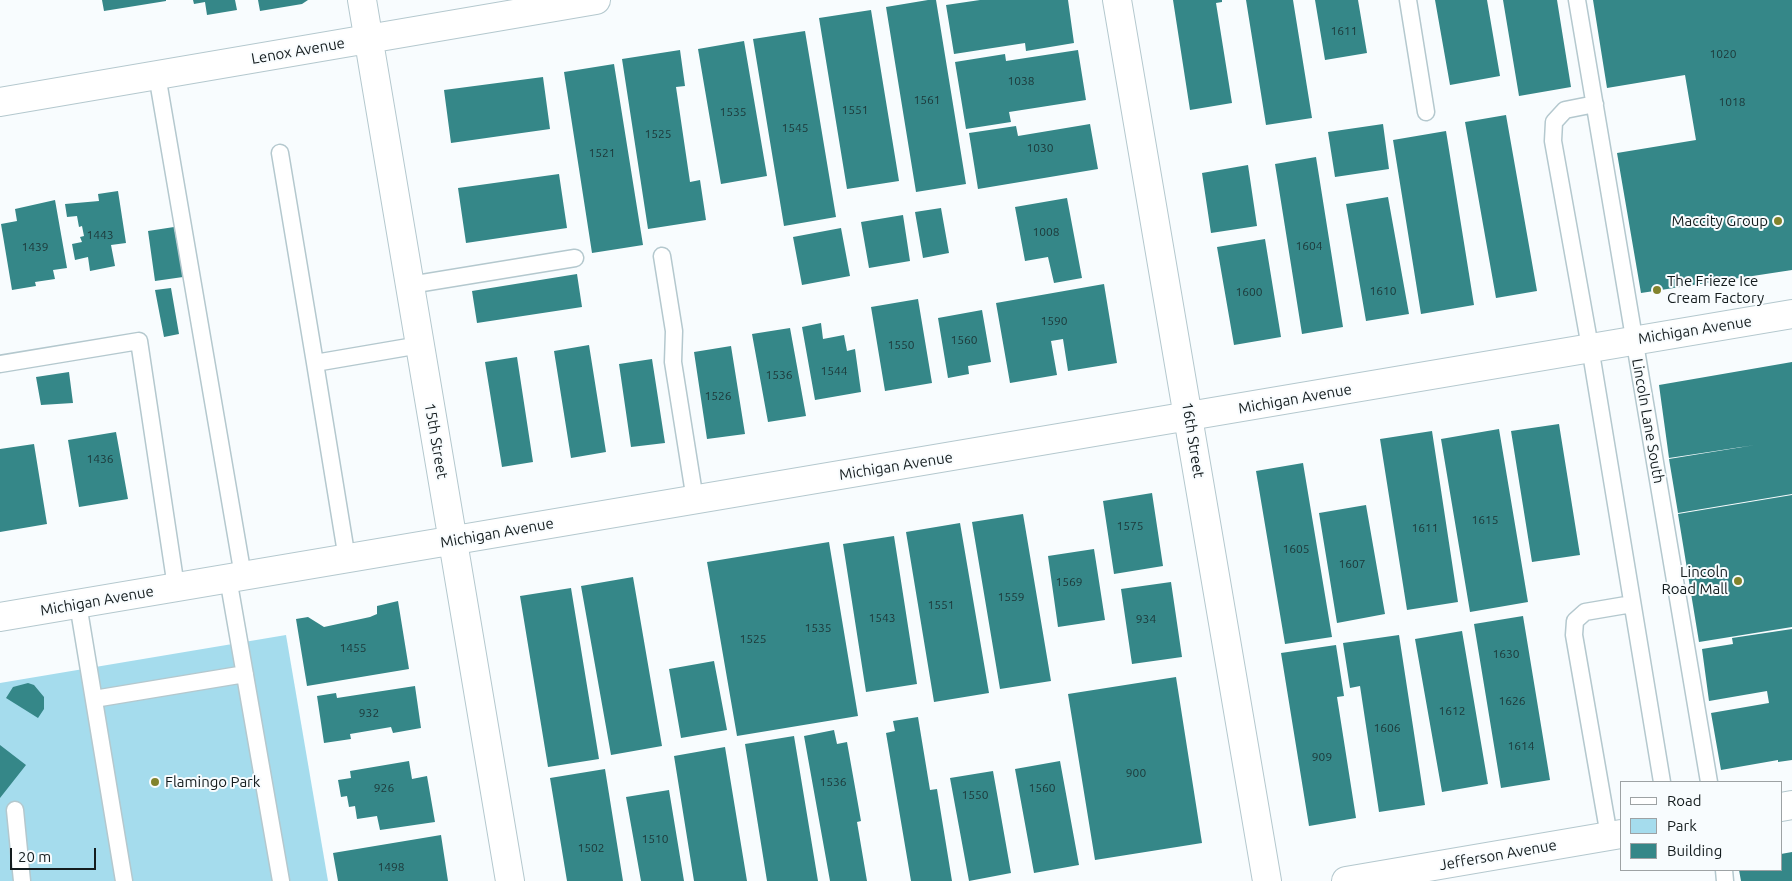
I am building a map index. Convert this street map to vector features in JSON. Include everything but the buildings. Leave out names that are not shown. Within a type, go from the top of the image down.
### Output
[{"type":"street","name":"15th Street","points":[[362,0],[510,881]]},
{"type":"street","name":"Lenox Avenue","points":[[0,102],[596,0]]},
{"type":"street","name":"16th Street","points":[[1118,0],[1267,881]]},
{"type":"street","name":"Michigan Avenue","points":[[0,617],[1190,418],[1590,347],[1792,314]]},
{"type":"street","name":"Jefferson Avenue","points":[[1346,881],[1615,835]]},
{"type":"lane","points":[[1408,0],[1426,112]]},
{"type":"lane","name":"Lincoln Lane South","points":[[1577,0],[1709,781]]},
{"type":"lane","points":[[158,75],[236,577],[244,674],[281,881]]},
{"type":"lane","points":[[1595,104],[1565,110],[1554,122],[1553,141],[1590,347],[1662,781]]},
{"type":"lane","points":[[280,154],[347,558]]},
{"type":"lane","points":[[662,256],[674,331],[673,362],[695,500]]},
{"type":"lane","points":[[410,285],[575,258]]},
{"type":"lane","points":[[0,364],[139,341],[176,587]]},
{"type":"lane","points":[[315,363],[420,345]]},
{"type":"lane","points":[[78,604],[124,881]]},
{"type":"lane","points":[[1615,835],[1574,635],[1575,621],[1585,612],[1632,604]]},
{"type":"lane","points":[[94,699],[244,674]]},
{"type":"lane","points":[[15,810],[22,881]]},
{"type":"green space","name":"Flamingo Park","points":[[286,635],[328,881],[0,881],[0,683]]},
{"type":"place","name":"Maccity Group","points":[[1778,221]]},
{"type":"place","name":"The Frieze Ice Cream Factory","points":[[1657,290]]},
{"type":"place","name":"Lincoln Road Mall","points":[[1738,581]]},
{"type":"place","name":"Flamingo Park","points":[[155,782]]}]
